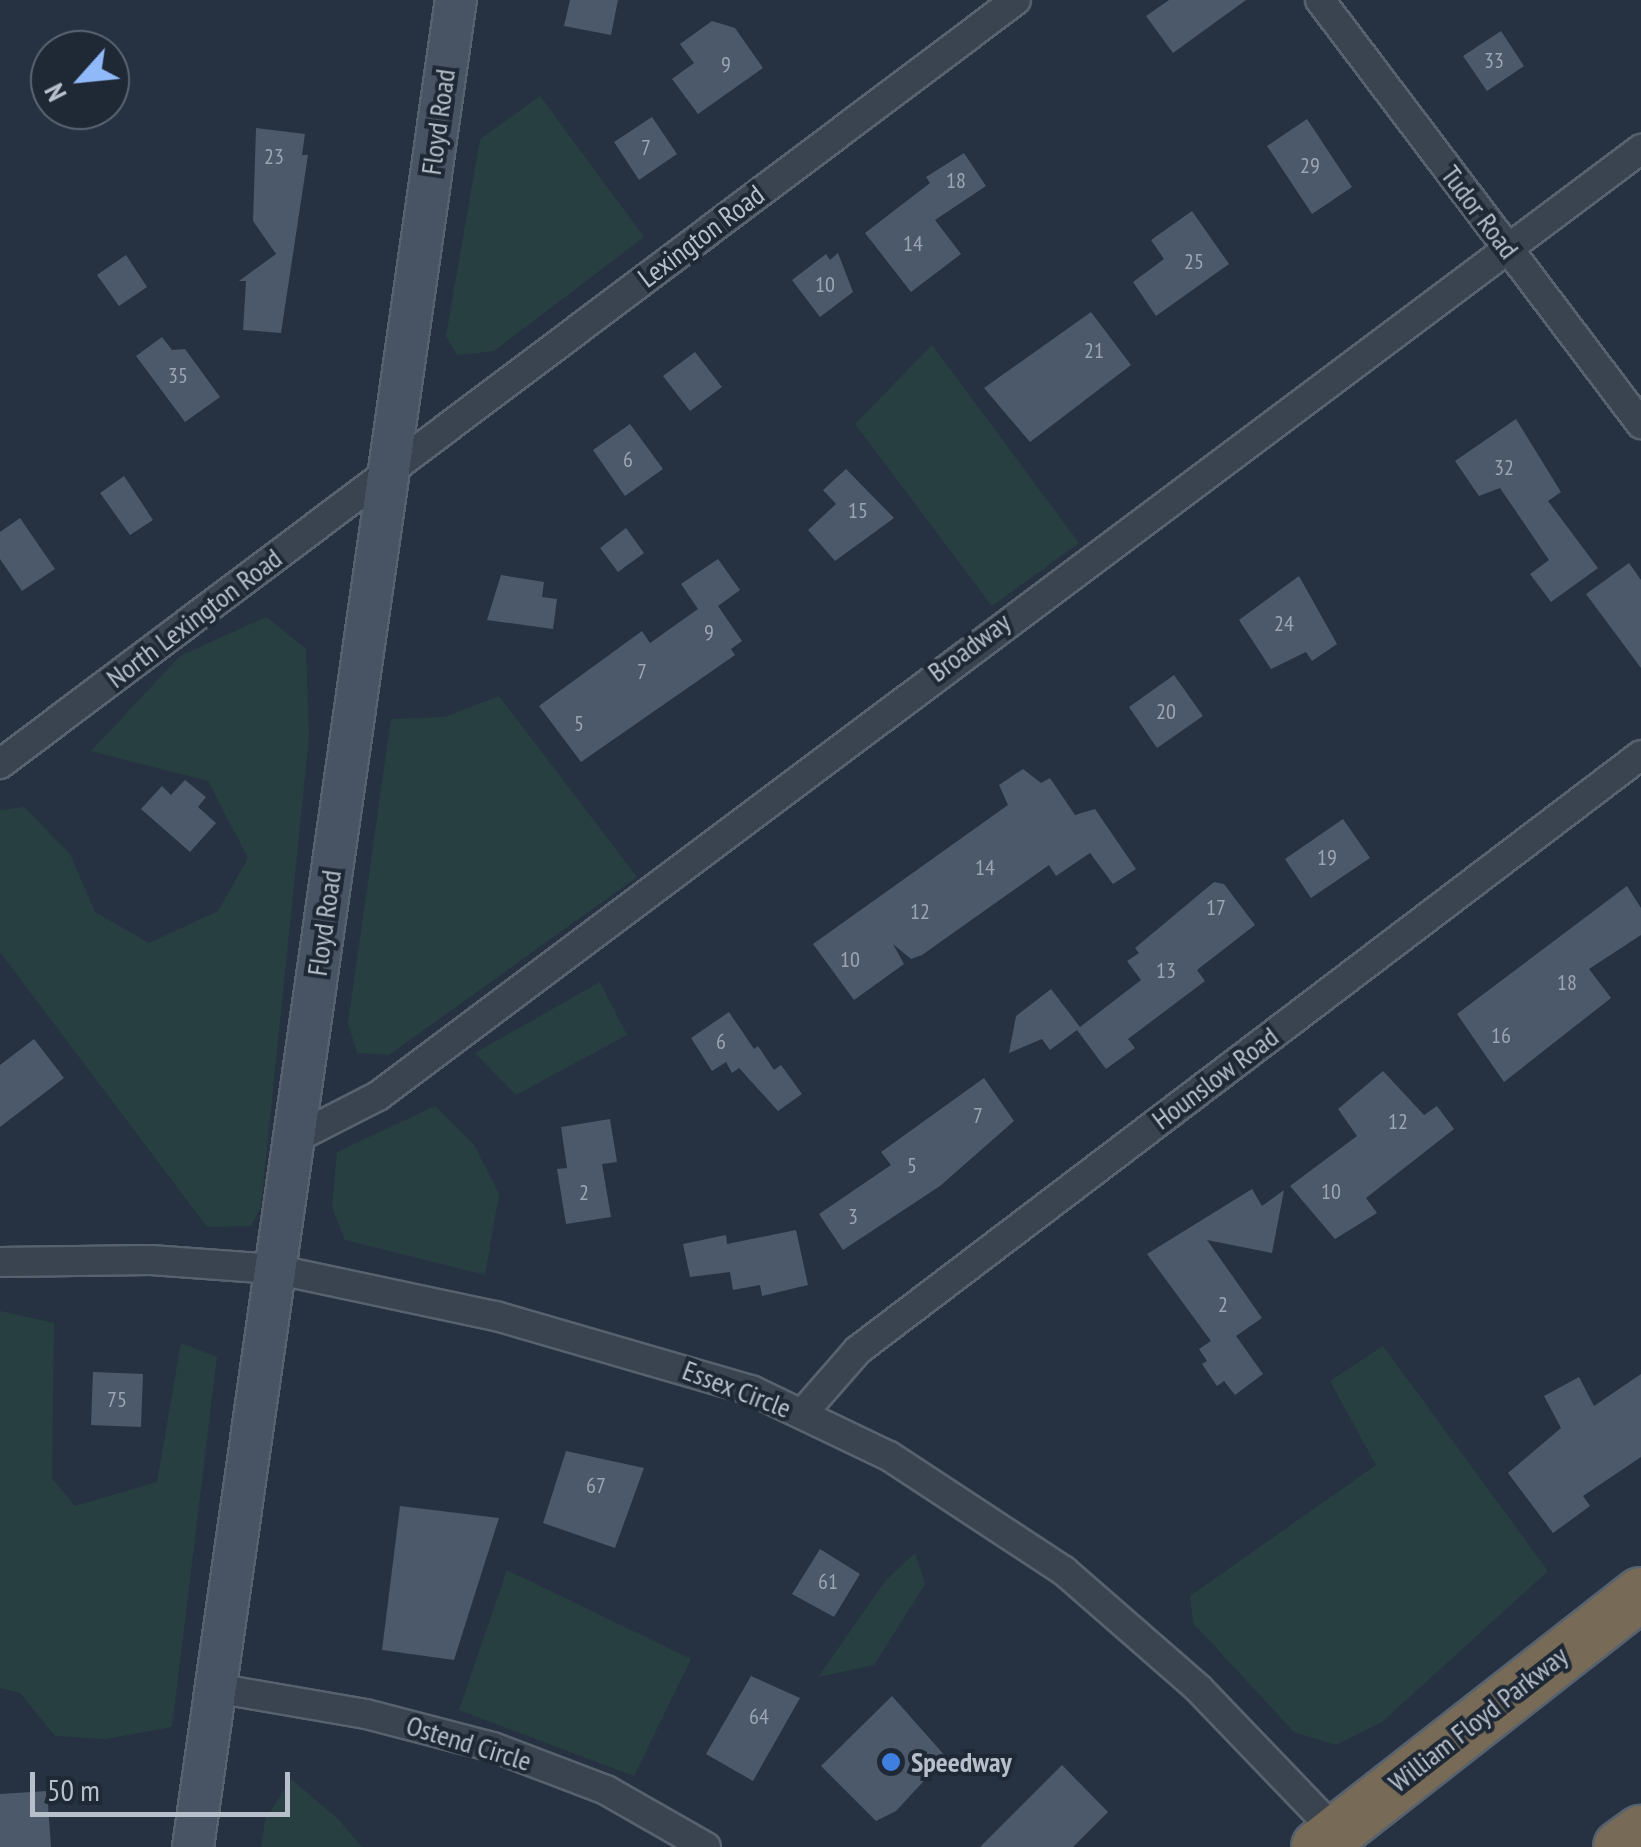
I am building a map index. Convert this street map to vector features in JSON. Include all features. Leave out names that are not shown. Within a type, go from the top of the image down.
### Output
[{"type":"highway","name":"William Floyd Parkway","points":[[1327,1840],[1641,1594]]},
{"type":"highway","points":[[1620,1847],[1641,1832]]},
{"type":"street","name":"Floyd Road","points":[[193,1847],[456,0]]},
{"type":"street","name":"Lexington Road","points":[[387,472],[1016,0]]},
{"type":"street","name":"Tudor Road","points":[[1320,0],[1641,424]]},
{"type":"street","name":"Broadway","points":[[294,1139],[378,1096],[1641,148]]},
{"type":"street","name":"North Lexington Road","points":[[0,764],[387,472]]},
{"type":"street","name":"Hounslow Road","points":[[802,1414],[858,1350],[1641,755]]},
{"type":"street","name":"Essex Circle","points":[[0,1262],[151,1260],[274,1269],[634,1353],[802,1414],[932,1482],[1064,1571],[1198,1688],[1327,1840]]},
{"type":"street","name":"Ostend Circle","points":[[215,1688],[300,1700],[493,1748],[606,1790],[706,1847]]},
{"type":"green space","points":[[540,96],[644,237],[494,351],[457,355],[446,336],[480,139]]},
{"type":"green space","points":[[932,345],[1079,543],[992,606],[855,424]]},
{"type":"green space","points":[[266,617],[306,649],[309,737],[261,1207],[251,1226],[207,1227],[0,952],[0,810],[24,807],[70,854],[95,912],[149,943],[218,911],[248,858],[208,781],[91,751],[180,656]]},
{"type":"green space","points":[[499,696],[637,877],[389,1055],[357,1053],[348,1023],[391,719],[445,717]]},
{"type":"green space","points":[[600,982],[627,1035],[516,1095],[475,1053]]},
{"type":"green space","points":[[435,1106],[474,1145],[499,1194],[485,1275],[345,1240],[332,1207],[337,1152]]},
{"type":"green space","points":[[0,1311],[54,1323],[52,1478],[75,1506],[157,1482],[181,1343],[217,1357],[172,1727],[105,1739],[55,1736],[20,1693],[0,1688]]},
{"type":"green space","points":[[1383,1346],[1548,1571],[1382,1722],[1336,1745],[1294,1732],[1193,1623],[1190,1596],[1376,1465],[1330,1381]]},
{"type":"green space","points":[[915,1553],[925,1584],[874,1665],[818,1677],[886,1580]]},
{"type":"green space","points":[[507,1570],[691,1659],[634,1776],[459,1710]]},
{"type":"green space","points":[[291,1779],[337,1818],[362,1847],[261,1847],[265,1820]]},
{"type":"building","points":[[570,0],[618,0],[611,35],[564,26]]},
{"type":"building","points":[[1169,0],[1246,0],[1173,53],[1146,16]]},
{"type":"building","points":[[712,21],[735,28],[763,68],[698,114],[672,79],[694,63],[680,44]]},
{"type":"building","points":[[1501,31],[1524,66],[1487,91],[1463,56]]},
{"type":"building","points":[[652,117],[677,154],[639,180],[614,142]]},
{"type":"building","points":[[1307,119],[1352,187],[1312,214],[1267,146]]},
{"type":"building","points":[[256,128],[305,134],[302,155],[308,155],[281,333],[243,330],[246,281],[239,281],[276,254],[253,221]]},
{"type":"building","points":[[964,153],[986,186],[935,220],[961,254],[911,292],[865,233],[930,183],[926,177]]},
{"type":"building","points":[[1192,211],[1229,264],[1156,316],[1133,282],[1164,259],[1151,240]]},
{"type":"building","points":[[838,253],[853,292],[820,317],[792,280],[826,254],[830,260]]},
{"type":"building","points":[[126,255],[147,287],[119,306],[97,275]]},
{"type":"building","points":[[1091,312],[1131,365],[1030,442],[984,388]]},
{"type":"building","points":[[162,337],[172,350],[185,349],[220,397],[185,422],[136,356]]},
{"type":"building","points":[[695,352],[722,387],[690,411],[663,376]]},
{"type":"building","points":[[1516,419],[1561,492],[1548,501],[1598,568],[1551,602],[1530,574],[1549,560],[1500,488],[1479,496],[1455,461]]},
{"type":"building","points":[[630,424],[663,469],[625,496],[593,450]]},
{"type":"building","points":[[846,469],[894,518],[835,561],[808,530],[836,504],[823,490]]},
{"type":"building","points":[[124,476],[153,520],[130,535],[100,493]]},
{"type":"building","points":[[20,518],[55,569],[22,591],[0,559],[0,532]]},
{"type":"building","points":[[626,528],[644,553],[618,572],[600,548]]},
{"type":"building","points":[[718,559],[740,590],[718,606],[742,641],[731,649],[735,655],[581,762],[539,706],[642,631],[650,643],[698,609],[681,584]]},
{"type":"building","points":[[1629,563],[1641,580],[1641,668],[1586,594]]},
{"type":"building","points":[[501,575],[544,582],[542,597],[557,599],[553,629],[487,620]]},
{"type":"building","points":[[1299,576],[1337,644],[1312,661],[1306,652],[1271,669],[1239,620]]},
{"type":"building","points":[[1174,675],[1203,716],[1157,748],[1129,707]]},
{"type":"building","points":[[1023,769],[1041,783],[1050,778],[1075,815],[1095,809],[1136,869],[1113,884],[1090,853],[1056,876],[1049,865],[922,955],[911,959],[893,944],[904,964],[854,1000],[813,944],[1008,805],[999,785]]},
{"type":"building","points":[[185,780],[206,797],[198,807],[216,823],[190,852],[141,809],[162,786],[171,795]]},
{"type":"building","points":[[1343,819],[1370,858],[1311,898],[1285,859]]},
{"type":"building","points":[[1214,882],[1224,884],[1255,925],[1197,970],[1205,981],[1128,1039],[1135,1048],[1106,1069],[1077,1030],[1050,1050],[1042,1039],[1009,1053],[1016,1016],[1051,989],[1080,1027],[1141,980],[1127,961],[1139,953],[1135,948]]},
{"type":"building","points":[[1627,886],[1641,908],[1641,935],[1589,969],[1611,998],[1504,1082],[1457,1014]]},
{"type":"building","points":[[729,1012],[754,1049],[758,1046],[774,1070],[781,1065],[802,1094],[778,1111],[739,1068],[732,1073],[726,1062],[712,1071],[691,1038]]},
{"type":"building","points":[[34,1039],[64,1078],[0,1127],[0,1065]]},
{"type":"building","points":[[1383,1071],[1424,1115],[1437,1106],[1454,1129],[1366,1198],[1377,1213],[1335,1239],[1290,1186],[1357,1136],[1338,1109]]},
{"type":"building","points":[[984,1078],[1014,1121],[940,1186],[843,1250],[819,1214],[891,1165],[881,1152]]},
{"type":"building","points":[[610,1119],[617,1162],[602,1164],[611,1217],[566,1224],[557,1169],[567,1168],[561,1127]]},
{"type":"building","points":[[1252,1189],[1262,1206],[1284,1190],[1272,1253],[1207,1240],[1262,1318],[1236,1336],[1263,1374],[1235,1395],[1224,1381],[1217,1386],[1202,1364],[1207,1361],[1199,1349],[1211,1341],[1147,1254]]},
{"type":"building","points":[[796,1230],[808,1285],[762,1296],[760,1285],[733,1290],[730,1272],[690,1277],[683,1244],[726,1235],[727,1244]]},
{"type":"building","points":[[93,1372],[143,1374],[141,1427],[91,1425]]},
{"type":"building","points":[[1641,1374],[1641,1457],[1583,1496],[1590,1506],[1553,1533],[1508,1473],[1561,1428],[1544,1396],[1579,1377],[1594,1406]]},
{"type":"building","points":[[566,1451],[644,1468],[615,1548],[543,1523]]},
{"type":"building","points":[[400,1506],[499,1518],[454,1660],[382,1650]]},
{"type":"building","points":[[820,1549],[860,1574],[834,1617],[792,1594]]},
{"type":"building","points":[[751,1676],[800,1698],[753,1781],[706,1754]]},
{"type":"building","points":[[892,1696],[946,1757],[896,1811],[876,1821],[821,1766]]},
{"type":"building","points":[[1062,1765],[1108,1812],[1073,1847],[980,1847]]},
{"type":"building","points":[[47,1791],[51,1847],[0,1847],[0,1794]]},
{"type":"place","name":"Speedway","points":[[891,1762]]}]
